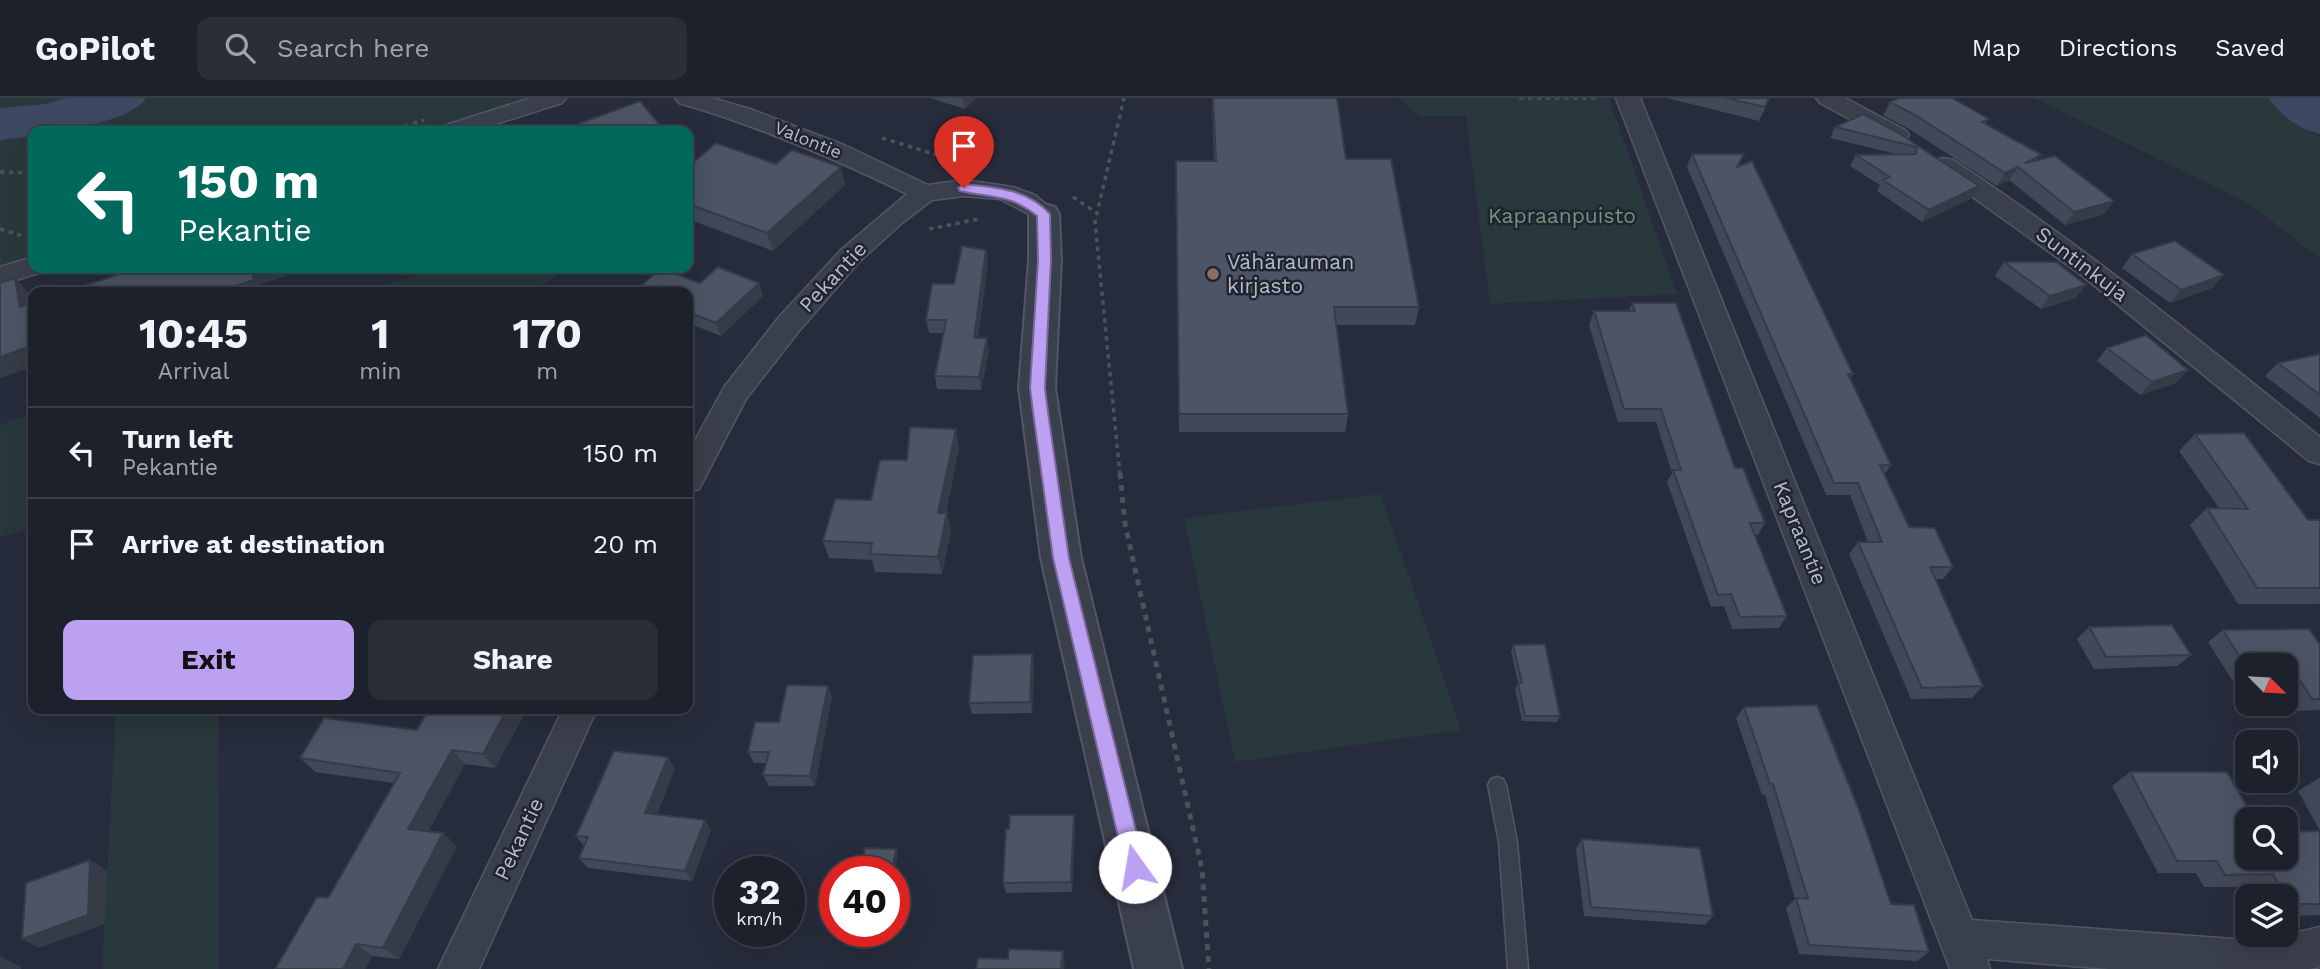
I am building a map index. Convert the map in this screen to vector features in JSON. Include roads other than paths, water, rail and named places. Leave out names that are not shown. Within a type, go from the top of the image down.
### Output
[{"type":"street","points":[[467,126],[554,98]]},
{"type":"street","name":"Valontie","points":[[687,98],[742,114],[836,150],[925,193]]},
{"type":"street","name":"Kapraantie","points":[[1628,98],[1965,953]]},
{"type":"street","name":"Suntinkuja","points":[[1828,98],[1900,136],[1977,186],[2147,314],[2320,453]]},
{"type":"street","name":"Pekantie","points":[[693,472],[735,393],[789,324],[850,256],[893,217],[925,193],[964,188],[1004,192],[1026,201],[1044,214]]},
{"type":"street","points":[[1044,214],[1045,260],[1037,388],[1061,558],[1158,969]]},
{"type":"street","points":[[0,276],[28,268]]},
{"type":"street","name":"Pekantie","points":[[458,969],[578,714]]},
{"type":"street","points":[[1965,953],[2261,961],[2320,947]]},
{"type":"lane","points":[[1497,785],[1508,842],[1518,969]]},
{"type":"waterway","points":[[0,124],[50,119],[120,98]]},
{"type":"waterway","points":[[2295,98],[2320,118]]},
{"type":"place","name":"Vähärauman kirjasto","points":[[1213,274]]},
{"type":"park label","name":"Kapraanpuisto","points":[[1562,216]]}]
